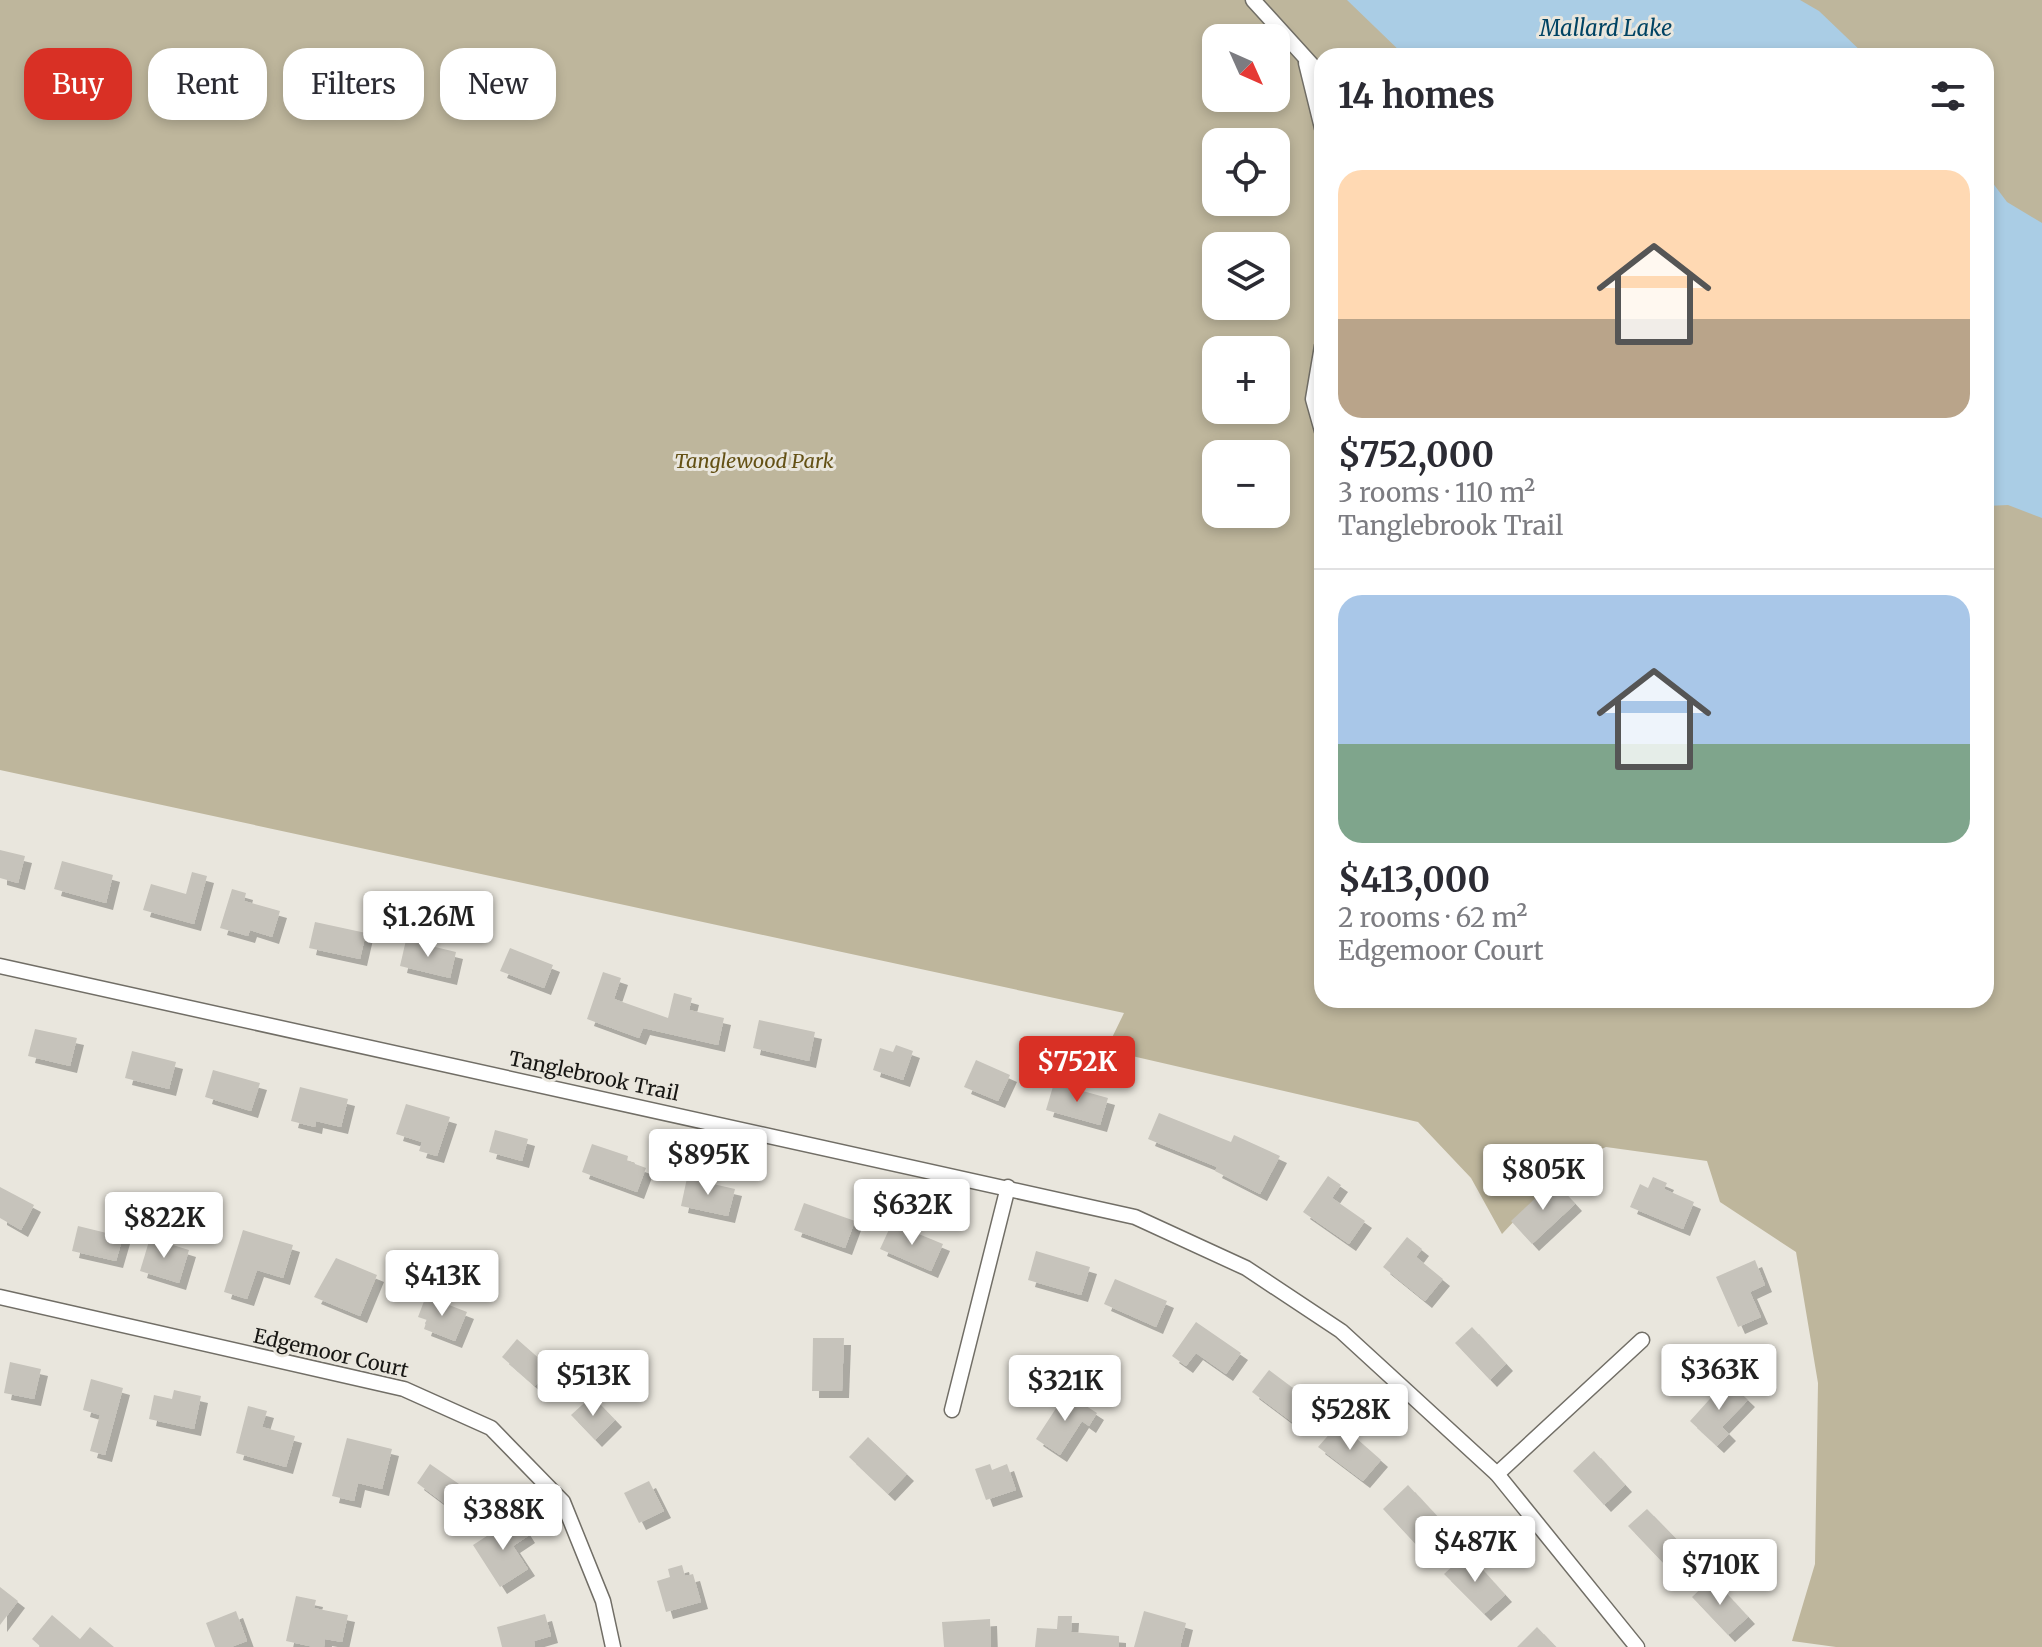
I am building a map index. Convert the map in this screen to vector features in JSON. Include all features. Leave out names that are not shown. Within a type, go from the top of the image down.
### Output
[{"type":"street","points":[[1253,0],[1314,68]]},
{"type":"street","points":[[1305,59],[1314,96]]},
{"type":"street","name":"Tanglebrook Trail","points":[[0,966],[1135,1217],[1246,1268],[1341,1331],[1497,1474],[1637,1647]]},
{"type":"street","points":[[952,1410],[1008,1187]]},
{"type":"street","name":"Edgemoor Court","points":[[0,1297],[404,1389],[491,1428],[563,1502],[603,1601],[613,1647]]},
{"type":"street","points":[[1497,1474],[1642,1340]]},
{"type":"green space","name":"Tanglewood Park","points":[[0,0],[2042,0],[2042,1647],[1836,1647],[1792,1641],[1815,1564],[1818,1383],[1796,1252],[1720,1202],[1707,1161],[1606,1147],[1569,1163],[1502,1234],[1471,1178],[1418,1122],[1106,1050],[1124,1013],[0,770]]},
{"type":"water","name":"Mallard Lake","points":[[1347,0],[1800,0],[1819,11],[1858,48],[1397,48]]},
{"type":"water","points":[[1994,185],[2007,202],[2042,223],[2042,518],[2008,505],[1994,506]]},
{"type":"building","points":[[0,850],[25,856],[18,883],[0,878]]},
{"type":"building","points":[[62,861],[113,875],[106,903],[54,889]]},
{"type":"building","points":[[192,872],[207,876],[194,924],[143,910],[151,884],[186,894]]},
{"type":"building","points":[[232,889],[246,893],[244,901],[280,911],[272,937],[250,930],[248,936],[220,928]]},
{"type":"building","points":[[315,922],[366,933],[360,959],[309,948]]},
{"type":"building","points":[[406,940],[456,952],[450,978],[400,966]]},
{"type":"building","points":[[510,948],[553,965],[544,988],[500,971]]},
{"type":"building","points":[[603,972],[621,978],[614,999],[668,1018],[674,993],[692,998],[689,1010],[724,1018],[718,1045],[643,1028],[639,1038],[587,1019]]},
{"type":"building","points":[[759,1020],[815,1032],[809,1061],[753,1048]]},
{"type":"building","points":[[35,1029],[77,1038],[70,1066],[28,1056]]},
{"type":"building","points":[[896,1045],[913,1051],[903,1080],[873,1070],[880,1048],[893,1052]]},
{"type":"building","points":[[132,1051],[176,1062],[169,1089],[125,1078]]},
{"type":"building","points":[[976,1060],[1010,1075],[998,1101],[964,1087]]},
{"type":"building","points":[[213,1070],[260,1083],[251,1111],[205,1097]]},
{"type":"building","points":[[1054,1083],[1108,1098],[1100,1125],[1046,1110]]},
{"type":"building","points":[[300,1087],[348,1099],[341,1127],[316,1121],[315,1127],[291,1121]]},
{"type":"building","points":[[406,1104],[450,1117],[437,1156],[419,1151],[422,1142],[396,1134]]},
{"type":"building","points":[[1159,1113],[1231,1142],[1234,1135],[1280,1156],[1260,1194],[1215,1171],[1217,1167],[1148,1139]]},
{"type":"building","points":[[495,1130],[528,1139],[522,1161],[489,1152]]},
{"type":"building","points":[[592,1144],[628,1156],[627,1161],[646,1168],[637,1192],[582,1172]]},
{"type":"building","points":[[1328,1176],[1341,1185],[1332,1198],[1365,1221],[1349,1244],[1303,1212]]},
{"type":"building","points":[[1653,1177],[1667,1183],[1664,1189],[1694,1202],[1683,1229],[1630,1207],[1640,1184],[1648,1188]]},
{"type":"building","points":[[687,1178],[735,1189],[728,1216],[681,1206]]},
{"type":"building","points":[[1554,1181],[1575,1204],[1532,1244],[1511,1221]]},
{"type":"building","points":[[0,1187],[34,1205],[21,1230],[0,1218]]},
{"type":"building","points":[[804,1203],[855,1221],[845,1248],[794,1230]]},
{"type":"building","points":[[892,1223],[943,1244],[931,1271],[880,1249]]},
{"type":"building","points":[[78,1226],[123,1237],[116,1261],[72,1251]]},
{"type":"building","points":[[243,1230],[293,1245],[283,1278],[257,1270],[247,1299],[224,1292]]},
{"type":"building","points":[[1407,1237],[1422,1249],[1416,1257],[1443,1279],[1425,1301],[1383,1267]]},
{"type":"building","points":[[150,1238],[189,1250],[179,1283],[140,1271]]},
{"type":"building","points":[[1036,1251],[1090,1267],[1081,1295],[1028,1280]]},
{"type":"building","points":[[336,1258],[377,1275],[360,1316],[314,1297]]},
{"type":"building","points":[[1755,1260],[1765,1285],[1750,1292],[1761,1317],[1738,1327],[1716,1277]]},
{"type":"building","points":[[1115,1279],[1167,1301],[1156,1327],[1104,1304]]},
{"type":"building","points":[[426,1296],[467,1312],[455,1341],[424,1329],[427,1320],[418,1317]]},
{"type":"building","points":[[1196,1322],[1241,1353],[1226,1374],[1196,1353],[1186,1366],[1172,1356]]},
{"type":"building","points":[[1472,1327],[1506,1364],[1490,1380],[1455,1343]]},
{"type":"building","points":[[813,1338],[844,1338],[842,1391],[812,1391]]},
{"type":"building","points":[[517,1339],[550,1368],[535,1386],[502,1357]]},
{"type":"building","points":[[10,1362],[41,1369],[34,1399],[4,1393]]},
{"type":"building","points":[[1269,1370],[1313,1403],[1296,1425],[1252,1392]]},
{"type":"building","points":[[91,1379],[123,1388],[105,1455],[90,1451],[100,1415],[83,1410]]},
{"type":"building","points":[[1727,1380],[1748,1400],[1722,1427],[1729,1434],[1717,1446],[1690,1421]]},
{"type":"building","points":[[174,1390],[201,1396],[194,1429],[149,1419],[154,1395],[172,1399]]},
{"type":"building","points":[[1066,1393],[1097,1413],[1089,1426],[1082,1421],[1060,1455],[1036,1439]]},
{"type":"building","points":[[592,1396],[615,1420],[595,1440],[571,1415]]},
{"type":"building","points":[[248,1406],[267,1411],[262,1427],[295,1436],[286,1467],[236,1453]]},
{"type":"building","points":[[1339,1423],[1381,1460],[1363,1481],[1318,1447]]},
{"type":"building","points":[[868,1437],[907,1474],[888,1494],[849,1457]]},
{"type":"building","points":[[347,1438],[392,1449],[382,1489],[358,1483],[354,1501],[332,1496]]},
{"type":"building","points":[[1594,1451],[1625,1485],[1604,1505],[1573,1471]]},
{"type":"building","points":[[430,1464],[459,1484],[445,1504],[417,1483]]},
{"type":"building","points":[[990,1464],[992,1470],[1007,1464],[1016,1490],[986,1500],[975,1469]]},
{"type":"building","points":[[649,1481],[664,1511],[639,1523],[624,1493]]},
{"type":"building","points":[[1408,1485],[1446,1526],[1421,1550],[1383,1509]]},
{"type":"building","points":[[1647,1509],[1686,1549],[1667,1567],[1628,1526]]},
{"type":"building","points":[[516,1517],[528,1536],[513,1546],[528,1569],[500,1587],[473,1545]]},
{"type":"building","points":[[1467,1553],[1505,1595],[1484,1614],[1444,1574]]},
{"type":"building","points":[[682,1565],[685,1576],[693,1574],[701,1602],[666,1612],[657,1581],[670,1577],[668,1569]]},
{"type":"building","points":[[1712,1578],[1748,1617],[1728,1635],[1692,1597]]},
{"type":"building","points":[[0,1587],[18,1601],[0,1625]]},
{"type":"building","points":[[296,1596],[316,1600],[314,1608],[348,1615],[342,1642],[325,1639],[324,1647],[314,1647],[286,1641]]},
{"type":"building","points":[[236,1611],[247,1641],[231,1647],[215,1647],[206,1623]]},
{"type":"building","points":[[1144,1611],[1186,1623],[1180,1647],[1134,1647]]},
{"type":"building","points":[[545,1614],[551,1636],[534,1641],[535,1647],[502,1647],[497,1627]]},
{"type":"building","points":[[52,1615],[80,1639],[90,1627],[114,1647],[41,1647],[32,1639]]},
{"type":"building","points":[[1058,1616],[1072,1616],[1071,1632],[1119,1636],[1119,1647],[1035,1647],[1037,1628],[1057,1629]]},
{"type":"building","points":[[990,1619],[991,1647],[944,1647],[942,1622]]},
{"type":"building","points":[[1537,1627],[1556,1647],[1517,1647]]}]
